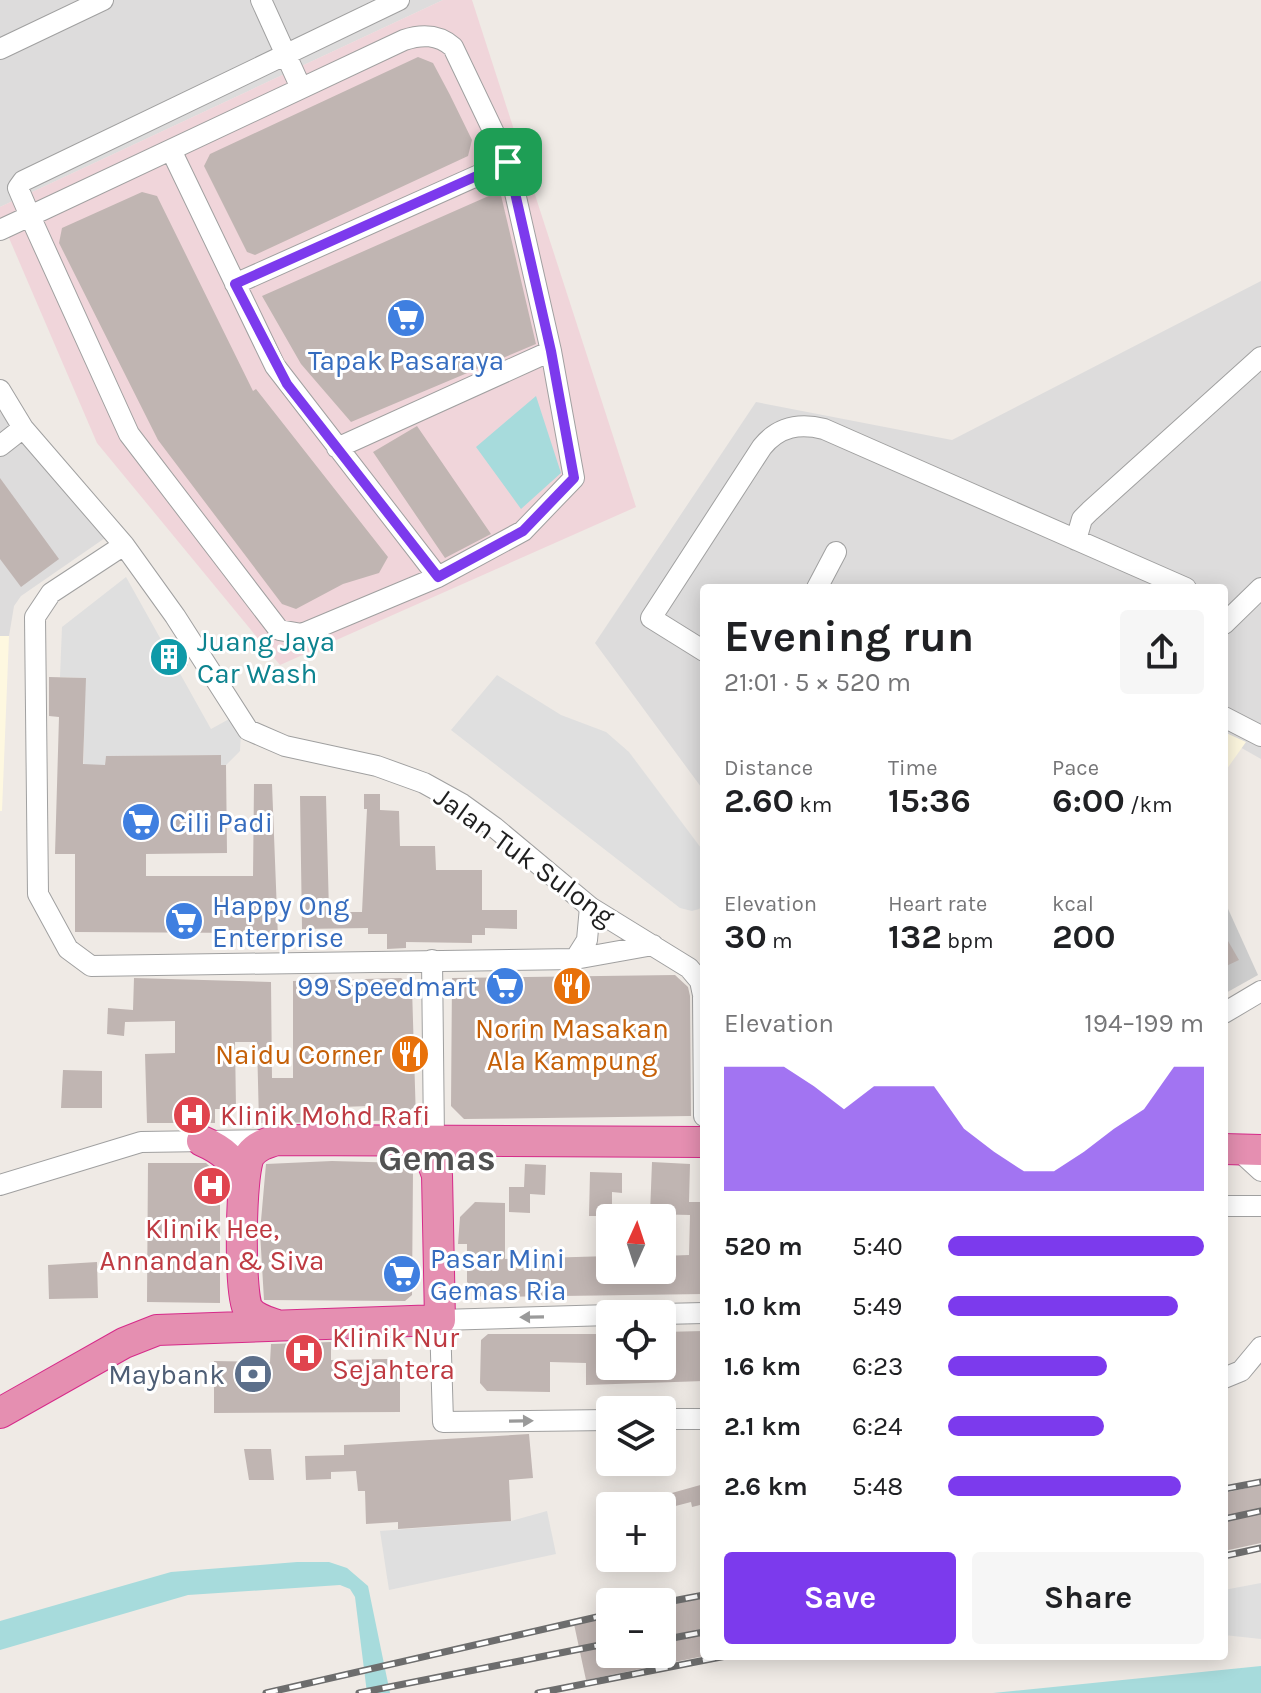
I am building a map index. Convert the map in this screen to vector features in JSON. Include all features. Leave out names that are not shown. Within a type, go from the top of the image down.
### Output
[{"type":"highway","points":[[0,1413],[136,1337],[157,1330],[440,1320],[437,1175],[431,1159],[402,1139]]},
{"type":"highway","points":[[208,1326],[237,1309],[243,1298],[244,1182],[249,1157],[263,1144],[277,1140],[402,1139],[700,1142]]},
{"type":"highway","points":[[437,1175],[457,1157],[485,1140]]},
{"type":"highway","points":[[202,1141],[219,1148],[231,1160],[244,1182]]},
{"type":"highway","points":[[243,1298],[253,1315],[274,1324]]},
{"type":"street","points":[[0,49],[103,0]]},
{"type":"street","points":[[261,0],[301,88]]},
{"type":"street","points":[[0,230],[30,216],[171,150],[301,88],[404,40],[432,36],[453,47],[508,162],[551,351],[574,478],[523,531],[438,577],[302,634],[279,630],[129,434],[30,216],[18,188],[23,181],[399,0]]},
{"type":"street","points":[[171,150],[275,366],[438,577]]},
{"type":"street","points":[[235,284],[508,162]]},
{"type":"street","points":[[337,448],[551,351]]},
{"type":"street","points":[[1076,540],[1082,519],[1090,511],[1261,357]]},
{"type":"street","name":"Jalan Tuk Sulong","points":[[0,390],[23,428],[124,545],[248,730],[285,746],[377,766],[424,783],[483,820],[590,907],[683,963],[700,981]]},
{"type":"street","points":[[700,649],[651,618],[762,447],[780,431],[793,426],[824,429],[1177,584]]},
{"type":"street","points":[[0,446],[23,428]]},
{"type":"street","points":[[124,545],[51,593],[35,617],[38,894],[68,949],[91,966],[575,959],[653,945]]},
{"type":"street","points":[[819,584],[836,552]]},
{"type":"street","points":[[1228,613],[1261,588]]},
{"type":"street","points":[[1228,719],[1261,736]]},
{"type":"street","points":[[575,959],[587,940],[590,907]]},
{"type":"street","points":[[432,960],[434,1139]]},
{"type":"street","points":[[1228,1011],[1261,991]]},
{"type":"street","points":[[0,1185],[141,1142],[277,1140]]},
{"type":"street","points":[[1241,1149],[1261,1171]]},
{"type":"street","points":[[1228,1206],[1261,1206]]},
{"type":"street","points":[[676,1314],[700,1313]]},
{"type":"street","points":[[596,1315],[440,1320],[443,1422],[596,1420]]},
{"type":"street","points":[[1228,1376],[1241,1371],[1261,1347]]},
{"type":"street","points":[[676,1419],[700,1419]]},
{"type":"shaded area","points":[[0,0],[443,0],[0,207]]},
{"type":"shaded area","points":[[443,0],[472,0],[636,507],[280,665],[97,443],[0,217],[0,207]]},
{"type":"shaded area","points":[[1261,281],[1261,759],[1228,740],[1228,584],[700,584],[700,786],[595,643],[756,402],[952,440]]},
{"type":"shaded area","points":[[0,412],[105,538],[21,596],[14,606],[9,636],[0,636]]},
{"type":"shaded area","points":[[126,577],[211,729],[231,718],[241,733],[240,751],[226,765],[221,765],[221,755],[106,756],[105,765],[83,790],[85,678],[60,677],[62,627]]},
{"type":"shaded area","points":[[0,636],[9,636],[2,811],[0,811]]},
{"type":"shaded area","points":[[497,675],[561,715],[606,732],[629,752],[700,847],[700,908],[692,911],[680,908],[451,730]]},
{"type":"shaded area","points":[[1228,734],[1246,742],[1228,767]]},
{"type":"shaded area","points":[[1228,909],[1258,975],[1228,992]]},
{"type":"shaded area","points":[[547,1511],[556,1554],[389,1590],[380,1531],[511,1521]]},
{"type":"shaded area","points":[[1261,1583],[1261,1639],[1228,1635],[1228,1589]]},
{"type":"water","points":[[536,396],[561,473],[521,509],[476,447]]},
{"type":"water","points":[[329,1562],[347,1568],[368,1586],[390,1693],[367,1693],[355,1597],[350,1589],[340,1585],[188,1595],[0,1650],[0,1621],[171,1572]]},
{"type":"water","points":[[1261,1666],[1261,1693],[993,1693]]},
{"type":"building","points":[[418,57],[433,63],[450,95],[472,140],[468,156],[255,255],[247,252],[204,166],[210,154]]},
{"type":"building","name":"Tapak Pasaraya","points":[[500,191],[536,344],[351,422],[301,364],[262,296]]},
{"type":"building","points":[[142,192],[157,196],[253,391],[256,389],[388,557],[379,573],[343,584],[296,609],[282,604],[158,440],[59,243],[62,228]]},
{"type":"building","points":[[417,426],[491,534],[445,558],[373,452]]},
{"type":"building","points":[[0,478],[59,559],[21,587],[0,559]]},
{"type":"building","name":"Juang Jaya Car Wash","points":[[171,639],[188,665],[168,675],[151,649]]},
{"type":"building","points":[[49,677],[86,678],[83,764],[105,765],[106,756],[221,755],[221,765],[226,765],[227,853],[146,854],[146,876],[253,876],[254,784],[272,784],[278,938],[254,938],[254,933],[75,932],[75,854],[55,854],[59,717],[49,716]]},
{"type":"building","points":[[364,794],[380,794],[380,810],[399,811],[400,846],[435,846],[436,870],[482,870],[482,910],[517,910],[517,929],[485,928],[485,935],[472,935],[472,943],[406,942],[406,948],[387,949],[387,934],[368,934],[368,928],[302,929],[300,796],[326,796],[329,912],[362,912],[367,809],[364,809]]},
{"type":"building","points":[[1228,941],[1239,960],[1228,965]]},
{"type":"building","points":[[675,975],[688,987],[690,996],[691,1116],[464,1119],[451,1106],[452,978]]},
{"type":"building","points":[[134,978],[271,982],[272,1078],[293,1078],[293,981],[401,978],[412,988],[416,1120],[369,1121],[369,1106],[341,1107],[341,1122],[259,1123],[257,1042],[235,1042],[236,1109],[215,1109],[215,1123],[147,1123],[145,1054],[175,1053],[175,1021],[125,1022],[124,1036],[107,1034],[108,1008],[133,1010]]},
{"type":"building","points":[[63,1070],[102,1071],[102,1108],[61,1108]]},
{"type":"building","points":[[332,1161],[405,1163],[413,1170],[412,1295],[405,1301],[264,1300],[260,1232],[266,1164]]},
{"type":"building","points":[[652,1162],[690,1164],[689,1202],[700,1202],[700,1294],[481,1297],[467,1282],[467,1244],[458,1244],[460,1217],[475,1202],[505,1203],[505,1259],[596,1256],[596,1284],[676,1284],[676,1255],[689,1255],[690,1215],[676,1215],[676,1204],[650,1204]]},
{"type":"building","points":[[148,1163],[206,1163],[220,1176],[220,1303],[147,1302]]},
{"type":"building","points":[[525,1164],[546,1165],[545,1195],[530,1194],[530,1213],[509,1212],[509,1187],[524,1187]]},
{"type":"building","points":[[590,1172],[622,1173],[622,1193],[612,1192],[612,1204],[596,1204],[596,1216],[589,1216]]},
{"type":"building","points":[[97,1262],[98,1298],[49,1299],[48,1265]]},
{"type":"building","points":[[700,1331],[700,1381],[586,1385],[586,1363],[550,1362],[550,1392],[487,1391],[480,1383],[481,1340],[488,1334],[596,1334],[596,1380],[676,1380],[676,1332]]},
{"type":"building","points":[[331,1342],[331,1360],[388,1359],[400,1368],[400,1412],[214,1413],[214,1361],[270,1362],[271,1344]]},
{"type":"building","points":[[529,1434],[533,1478],[509,1480],[511,1521],[398,1529],[398,1522],[366,1524],[365,1491],[358,1491],[356,1471],[331,1472],[331,1479],[306,1480],[305,1456],[344,1455],[344,1445]]},
{"type":"building","points":[[244,1449],[271,1449],[274,1480],[249,1480]]},
{"type":"building","points":[[700,1485],[700,1505],[692,1507],[691,1502],[676,1506],[675,1492]]},
{"type":"building","points":[[1261,1485],[1261,1543],[1228,1550],[1228,1492]]},
{"type":"building","points":[[700,1599],[700,1657],[676,1662],[676,1603]]},
{"type":"building","points":[[596,1620],[596,1668],[645,1668],[586,1680],[574,1624]]},
{"type":"railway","points":[[1228,1488],[1261,1482]]},
{"type":"railway","points":[[1228,1518],[1261,1511]]},
{"type":"railway","points":[[1228,1555],[1261,1548]]},
{"type":"railway","points":[[676,1600],[700,1596]]},
{"type":"railway","points":[[266,1693],[596,1617]]},
{"type":"railway","points":[[676,1637],[700,1633]]},
{"type":"railway","points":[[359,1693],[596,1646]]},
{"type":"railway","points":[[538,1693],[706,1660]]},
{"type":"place","name":"Tapak Pasaraya","points":[[406,318]]},
{"type":"place","name":"Juang Jaya Car Wash","points":[[169,657]]},
{"type":"place","name":"Cili Padi","points":[[141,822]]},
{"type":"place","name":"Happy Ong Enterprise","points":[[184,921]]},
{"type":"place","name":"99 Speedmart","points":[[505,986]]},
{"type":"place","name":"Norin Masakan Ala Kampung","points":[[572,986]]},
{"type":"place","name":"Naidu Corner","points":[[410,1054]]},
{"type":"place","name":"Klinik Mohd Rafi","points":[[192,1115]]},
{"type":"place","name":"Klinik Hee, Annandan & Siva","points":[[212,1186]]},
{"type":"place","name":"Pasar Mini Gemas Ria","points":[[402,1274]]},
{"type":"place","name":"Klinik Nur Sejahtera","points":[[304,1353]]},
{"type":"place","name":"Maybank","points":[[253,1374]]},
{"type":"district","name":"Gemas","points":[[437,1157]]},
{"type":"route","points":[[508,162],[551,351],[574,478],[523,531],[438,577],[287,384],[235,284],[508,162]]}]
